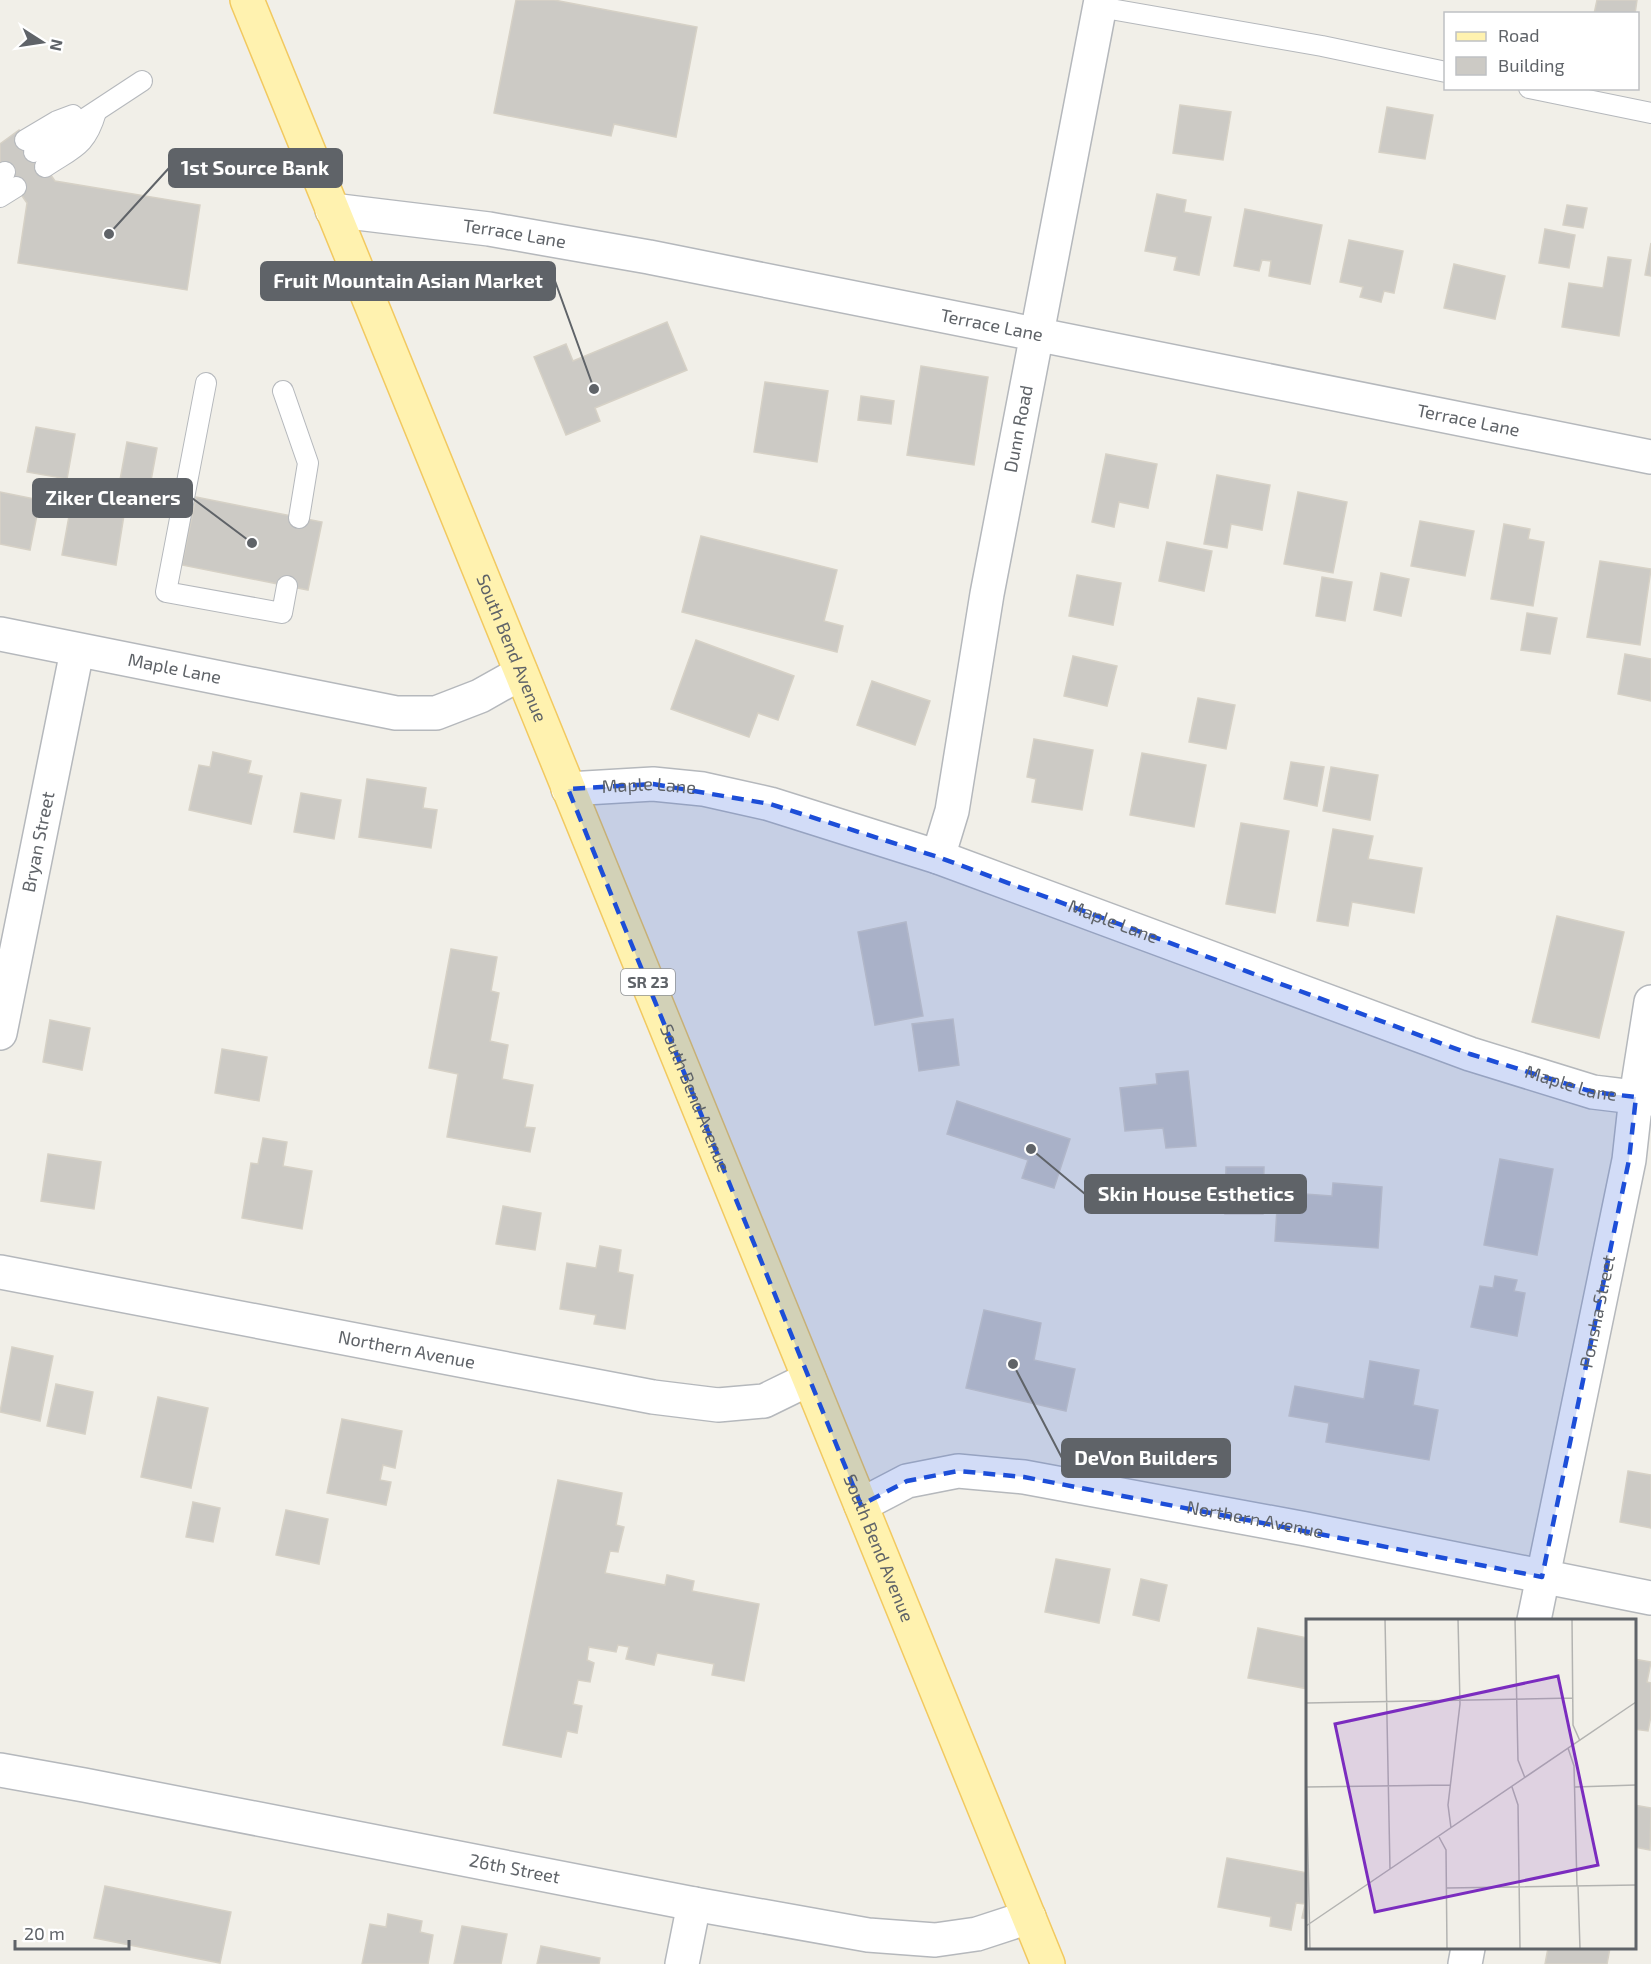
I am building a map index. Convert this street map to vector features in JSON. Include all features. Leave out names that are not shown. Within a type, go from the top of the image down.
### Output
[{"type":"main road","name":"South Bend Avenue","points":[[247,0],[1048,1964]]},
{"type":"street","name":"Dunn Road","points":[[938,857],[952,811],[987,594],[1100,3]]},
{"type":"street","name":"Terrace Lane","points":[[332,210],[489,230],[626,253],[1651,457]]},
{"type":"street","name":"Maple Lane","points":[[0,634],[396,713],[436,713],[480,696],[521,673]]},
{"type":"street","name":"Bryan Street","points":[[0,1033],[77,651]]},
{"type":"street","name":"Maple Lane","points":[[568,789],[653,784],[704,789],[770,804],[938,857],[1470,1054],[1593,1092],[1644,1098]]},
{"type":"street","name":"Ponsha Street","points":[[1534,1619],[1629,1160],[1644,1098],[1651,1002]]},
{"type":"street","name":"Northern Avenue","points":[[0,1272],[653,1397],[718,1405],[764,1401],[810,1379]]},
{"type":"street","name":"Northern Avenue","points":[[861,1505],[908,1481],[958,1470],[1024,1477],[1306,1529],[1651,1598]]},
{"type":"street","name":"26th Street","points":[[0,1770],[694,1904],[868,1935],[935,1940],[977,1934],[1029,1917]]},
{"type":"street","points":[[682,1964],[694,1904]]},
{"type":"street","points":[[1465,1964],[1468,1949]]},
{"type":"lane","points":[[1100,3],[1444,72]]},
{"type":"lane","points":[[96,112],[91,130],[83,142],[35,153],[57,121],[96,112],[142,81]]},
{"type":"lane","points":[[1539,90],[1651,113]]},
{"type":"lane","points":[[206,383],[166,592],[282,613],[287,585]]},
{"type":"lane","points":[[283,390],[308,463],[299,518]]},
{"type":"highlighted area","points":[[653,784],[770,804],[938,857],[1470,1054],[1593,1092],[1636,1097],[1629,1160],[1542,1577],[1024,1477],[958,1471],[907,1481],[861,1505],[568,789]]},
{"type":"building","points":[[516,0],[554,0],[697,27],[676,137],[614,124],[611,136],[494,113]]},
{"type":"building","points":[[1597,0],[1637,0],[1635,12],[1594,12]]},
{"type":"building","points":[[1180,105],[1231,112],[1223,160],[1173,153]]},
{"type":"building","points":[[1387,107],[1433,115],[1425,159],[1379,152]]},
{"type":"building","points":[[19,130],[55,181],[200,205],[187,290],[18,263],[27,203],[0,164],[0,144]]},
{"type":"building","points":[[1157,194],[1186,200],[1184,212],[1211,217],[1199,275],[1174,270],[1177,257],[1145,251]]},
{"type":"building","points":[[1567,205],[1587,208],[1583,228],[1563,225]]},
{"type":"building","points":[[1245,209],[1322,225],[1310,284],[1269,276],[1271,261],[1262,260],[1259,271],[1234,266]]},
{"type":"building","points":[[1545,229],[1575,235],[1569,268],[1539,263]]},
{"type":"building","points":[[1349,240],[1403,251],[1394,293],[1384,291],[1381,302],[1360,297],[1363,287],[1340,282]]},
{"type":"building","points":[[1651,243],[1651,276],[1645,275]]},
{"type":"building","points":[[1608,257],[1631,260],[1619,336],[1562,327],[1569,283],[1603,288]]},
{"type":"building","points":[[1454,264],[1505,276],[1495,319],[1444,308]]},
{"type":"building","points":[[667,322],[687,370],[595,408],[600,421],[566,435],[534,357],[566,344],[573,361]]},
{"type":"building","points":[[921,366],[988,377],[974,465],[907,455]]},
{"type":"building","points":[[765,382],[828,391],[817,462],[754,452]]},
{"type":"building","points":[[861,396],[894,401],[891,424],[858,420]]},
{"type":"building","points":[[36,427],[75,434],[67,479],[27,472]]},
{"type":"building","points":[[127,442],[157,448],[150,486],[120,480]]},
{"type":"building","points":[[1106,454],[1157,464],[1148,508],[1119,502],[1114,527],[1092,522]]},
{"type":"building","points":[[1217,475],[1270,485],[1262,530],[1231,524],[1227,548],[1204,544]]},
{"type":"building","points":[[0,492],[40,500],[30,550],[0,544]]},
{"type":"building","points":[[1298,492],[1347,502],[1333,573],[1284,564]]},
{"type":"building","points":[[196,497],[322,522],[308,590],[182,565]]},
{"type":"building","points":[[71,505],[124,515],[116,565],[62,555]]},
{"type":"building","points":[[1420,521],[1474,531],[1465,576],[1411,566]]},
{"type":"building","points":[[1504,524],[1530,529],[1528,539],[1544,542],[1533,606],[1491,599]]},
{"type":"building","points":[[701,536],[837,570],[824,621],[843,626],[837,652],[682,612]]},
{"type":"building","points":[[1167,542],[1212,551],[1204,591],[1159,581]]},
{"type":"building","points":[[1600,561],[1651,569],[1640,645],[1587,637]]},
{"type":"building","points":[[1381,573],[1409,579],[1401,616],[1374,610]]},
{"type":"building","points":[[1077,575],[1121,583],[1113,625],[1069,616]]},
{"type":"building","points":[[1322,577],[1352,582],[1345,621],[1316,616]]},
{"type":"building","points":[[1527,613],[1557,618],[1550,654],[1521,650]]},
{"type":"building","points":[[696,640],[794,676],[778,720],[758,713],[749,737],[671,709]]},
{"type":"building","points":[[1625,654],[1651,659],[1651,701],[1618,694]]},
{"type":"building","points":[[1073,656],[1117,666],[1107,706],[1064,696]]},
{"type":"building","points":[[872,681],[930,701],[915,745],[857,725]]},
{"type":"building","points":[[1198,698],[1235,705],[1226,749],[1189,742]]},
{"type":"building","points":[[1034,739],[1093,750],[1082,810],[1032,802],[1036,779],[1027,777]]},
{"type":"building","points":[[213,752],[251,761],[248,773],[262,776],[251,824],[189,810],[199,765],[210,767]]},
{"type":"building","points":[[1142,753],[1206,765],[1194,827],[1130,815]]},
{"type":"building","points":[[1291,762],[1324,767],[1317,806],[1284,799]]},
{"type":"building","points":[[1331,767],[1378,775],[1370,820],[1323,811]]},
{"type":"building","points":[[367,779],[426,788],[423,808],[437,810],[431,848],[359,837]]},
{"type":"building","points":[[301,793],[341,800],[334,839],[294,832]]},
{"type":"building","points":[[1241,823],[1289,831],[1275,913],[1226,904]]},
{"type":"building","points":[[1333,829],[1373,836],[1368,859],[1422,868],[1414,913],[1352,902],[1348,926],[1317,921]]},
{"type":"building","points":[[1557,916],[1624,932],[1599,1038],[1532,1022]]},
{"type":"building","points":[[906,922],[923,1016],[875,1025],[858,932]]},
{"type":"building","points":[[451,949],[497,957],[491,991],[499,993],[490,1041],[508,1045],[502,1079],[533,1085],[525,1127],[535,1128],[530,1152],[447,1137],[458,1074],[429,1068]]},
{"type":"building","points":[[953,1019],[959,1065],[919,1071],[912,1024]]},
{"type":"building","points":[[50,1020],[90,1028],[82,1070],[43,1062]]},
{"type":"building","points":[[222,1049],[267,1057],[259,1101],[215,1093]]},
{"type":"building","points":[[1188,1071],[1196,1146],[1166,1148],[1163,1128],[1125,1131],[1120,1088],[1157,1084],[1156,1074]]},
{"type":"building","points":[[957,1101],[1070,1139],[1054,1188],[1022,1178],[1028,1160],[947,1134]]},
{"type":"building","points":[[263,1138],[287,1142],[283,1166],[312,1171],[302,1229],[242,1218],[251,1163],[258,1164]]},
{"type":"building","points":[[48,1154],[101,1162],[94,1209],[41,1201]]},
{"type":"building","points":[[1500,1159],[1553,1169],[1537,1255],[1484,1245]]},
{"type":"building","points":[[1226,1167],[1264,1167],[1263,1214],[1225,1214]]},
{"type":"building","points":[[1333,1183],[1382,1187],[1378,1248],[1275,1241],[1278,1192],[1332,1196]]},
{"type":"building","points":[[503,1206],[541,1213],[535,1250],[496,1244]]},
{"type":"building","points":[[600,1246],[621,1250],[618,1272],[633,1275],[625,1329],[594,1324],[596,1315],[560,1309],[567,1263],[596,1268]]},
{"type":"building","points":[[1495,1276],[1517,1280],[1514,1291],[1525,1293],[1517,1336],[1471,1327],[1480,1286],[1493,1288]]},
{"type":"building","points":[[984,1310],[1041,1323],[1034,1360],[1075,1369],[1066,1411],[966,1388]]},
{"type":"building","points":[[12,1347],[53,1356],[40,1421],[0,1412]]},
{"type":"building","points":[[1370,1361],[1419,1370],[1413,1405],[1438,1410],[1429,1460],[1326,1442],[1329,1423],[1289,1416],[1295,1386],[1364,1399]]},
{"type":"building","points":[[56,1384],[93,1392],[85,1434],[47,1426]]},
{"type":"building","points":[[158,1397],[208,1408],[191,1488],[141,1477]]},
{"type":"building","points":[[342,1419],[402,1431],[395,1468],[383,1465],[380,1480],[391,1482],[386,1505],[327,1493]]},
{"type":"building","points":[[1628,1471],[1651,1475],[1651,1528],[1620,1522]]},
{"type":"building","points":[[558,1480],[622,1493],[616,1525],[624,1527],[618,1552],[610,1551],[605,1573],[665,1585],[667,1575],[694,1581],[692,1591],[759,1604],[744,1681],[712,1675],[714,1664],[657,1653],[654,1665],[626,1659],[629,1647],[618,1645],[616,1652],[589,1647],[587,1660],[594,1663],[590,1682],[578,1680],[573,1704],[582,1706],[577,1733],[567,1731],[561,1757],[503,1745]]},
{"type":"building","points":[[193,1502],[220,1508],[213,1542],[186,1537]]},
{"type":"building","points":[[286,1510],[328,1519],[319,1564],[276,1555]]},
{"type":"building","points":[[1056,1559],[1110,1569],[1099,1623],[1045,1612]]},
{"type":"building","points":[[1141,1579],[1167,1585],[1159,1621],[1133,1615]]},
{"type":"building","points":[[1258,1628],[1306,1638],[1306,1689],[1248,1678]]},
{"type":"building","points":[[1636,1659],[1651,1662],[1647,1682],[1651,1683],[1651,1716],[1648,1731],[1636,1729]]},
{"type":"building","points":[[1636,1805],[1651,1808],[1650,1850],[1636,1847]]},
{"type":"building","points":[[1227,1858],[1306,1873],[1306,1919],[1302,1918],[1305,1904],[1296,1903],[1291,1930],[1270,1926],[1271,1917],[1218,1907]]},
{"type":"building","points":[[105,1886],[231,1912],[220,1963],[94,1938]]},
{"type":"building","points":[[388,1914],[422,1921],[420,1932],[433,1935],[428,1964],[362,1964],[370,1924],[386,1927]]},
{"type":"building","points":[[462,1926],[507,1934],[501,1964],[454,1964]]},
{"type":"building","points":[[541,1946],[600,1958],[599,1964],[537,1964]]},
{"type":"building","points":[[1548,1949],[1610,1949],[1607,1964],[1545,1964]]},
{"type":"place","name":"1st Source Bank","points":[[109,234]]},
{"type":"place","name":"Fruit Mountain Asian Market","points":[[594,389]]},
{"type":"place","name":"Ziker Cleaners","points":[[252,543]]},
{"type":"place","name":"Skin House Esthetics","points":[[1031,1149]]},
{"type":"place","name":"DeVon Builders","points":[[1013,1364]]}]
